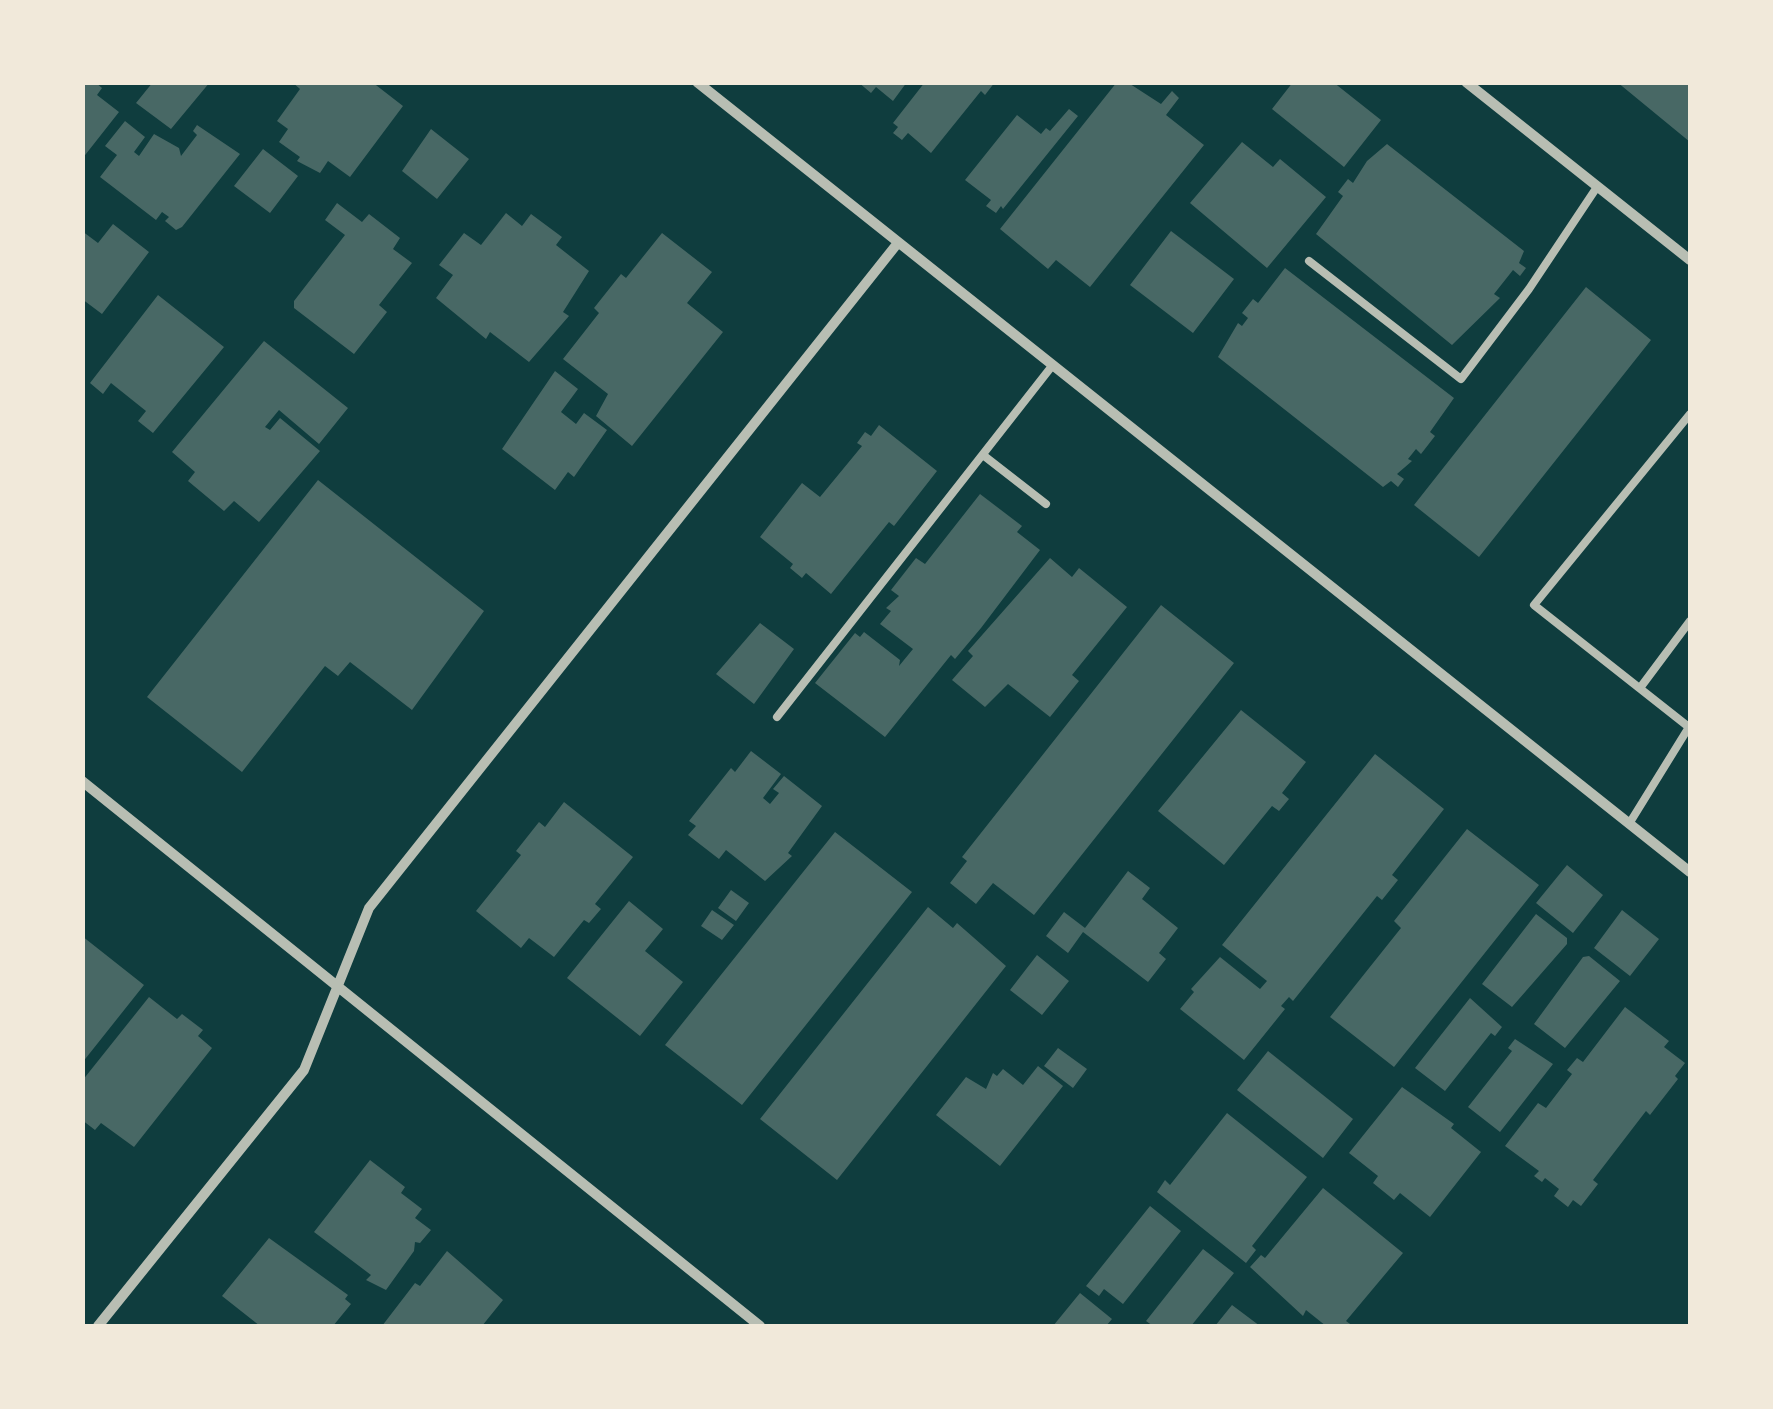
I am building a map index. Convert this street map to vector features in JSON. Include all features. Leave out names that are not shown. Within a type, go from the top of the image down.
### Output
[{"type":"street","points":[[696,82],[1690,872]]},
{"type":"street","points":[[1466,82],[1690,260]]},
{"type":"street","points":[[98,1326],[304,1070],[368,908],[897,244]]},
{"type":"street","points":[[82,782],[760,1326]]},
{"type":"lane","points":[[1309,261],[1461,378],[1529,289],[1598,187]]},
{"type":"lane","points":[[777,717],[1052,366]]},
{"type":"lane","points":[[1630,824],[1690,728],[1534,605],[1690,414]]},
{"type":"lane","points":[[982,455],[1046,504]]},
{"type":"lane","points":[[1640,688],[1690,621]]},
{"type":"building","points":[[82,82],[95,82],[102,88],[97,95],[119,112],[82,159]]},
{"type":"building","points":[[153,82],[210,82],[171,129],[136,103]]},
{"type":"building","points":[[292,82],[372,82],[403,106],[350,177],[328,161],[320,173],[297,161],[300,157],[279,142],[288,129],[277,121],[300,89]]},
{"type":"building","points":[[858,82],[907,82],[893,101],[876,87],[871,93]]},
{"type":"building","points":[[925,82],[995,82],[985,95],[981,91],[931,153],[908,133],[902,140],[893,133],[898,127],[893,123]]},
{"type":"building","points":[[1117,82],[1127,82],[1161,104],[1172,91],[1179,98],[1166,115],[1204,145],[1090,287],[1056,260],[1048,269],[1000,229]]},
{"type":"building","points":[[1293,82],[1333,82],[1381,120],[1344,167],[1272,109]]},
{"type":"building","points":[[1617,82],[1690,82],[1690,142]]},
{"type":"building","points":[[1069,109],[1078,116],[1003,209],[1001,206],[996,213],[986,206],[991,200],[965,180],[1017,115],[1041,134],[1046,128],[1050,131]]},
{"type":"building","points":[[125,121],[145,137],[134,152],[139,156],[154,134],[179,148],[181,156],[197,135],[193,131],[197,125],[240,154],[182,227],[176,230],[165,221],[169,217],[162,212],[156,220],[100,177],[117,155],[105,146]]},
{"type":"building","points":[[431,129],[469,159],[437,199],[402,171]]},
{"type":"building","points":[[1242,142],[1273,167],[1280,159],[1326,197],[1267,268],[1190,203]]},
{"type":"building","points":[[1387,144],[1524,251],[1519,263],[1526,268],[1520,276],[1513,270],[1494,294],[1500,298],[1452,345],[1316,234],[1343,196],[1338,192],[1348,179],[1353,183],[1367,161]]},
{"type":"building","points":[[263,149],[298,176],[270,213],[234,186]]},
{"type":"building","points":[[337,203],[362,222],[369,214],[400,238],[393,249],[412,263],[379,305],[387,312],[354,354],[294,308],[294,301],[345,235],[325,220]]},
{"type":"building","points":[[506,213],[522,226],[531,214],[562,237],[556,245],[589,271],[563,312],[569,316],[529,362],[490,332],[486,339],[436,298],[453,275],[439,265],[464,233],[481,245]]},
{"type":"building","points":[[113,224],[149,252],[102,314],[82,299],[82,231],[98,243]]},
{"type":"building","points":[[1171,231],[1234,279],[1193,333],[1130,285]]},
{"type":"building","points":[[662,233],[712,272],[687,303],[723,332],[632,446],[596,416],[608,394],[563,359],[599,313],[594,308],[621,274],[626,278]]},
{"type":"building","points":[[1285,268],[1454,398],[1430,432],[1435,436],[1421,454],[1416,449],[1408,459],[1412,461],[1397,474],[1404,479],[1398,487],[1391,481],[1383,487],[1218,357],[1238,323],[1242,326],[1248,318],[1242,313],[1253,299],[1258,303]]},
{"type":"building","points":[[1586,287],[1651,340],[1479,557],[1414,505]]},
{"type":"building","points":[[158,295],[224,347],[153,433],[138,421],[146,411],[111,383],[103,394],[90,383]]},
{"type":"building","points":[[264,341],[348,408],[319,444],[279,410],[265,427],[270,430],[280,418],[320,451],[259,522],[234,501],[224,511],[188,481],[195,472],[172,452]]},
{"type":"building","points":[[555,371],[578,389],[561,412],[576,424],[584,413],[607,430],[574,477],[568,472],[555,490],[502,449]]},
{"type":"building","points":[[879,425],[937,471],[894,526],[889,522],[831,594],[806,573],[802,578],[790,568],[793,564],[760,537],[802,483],[820,497],[862,446],[857,443],[865,432],[871,436]]},
{"type":"building","points":[[318,480],[484,611],[412,710],[350,662],[338,676],[325,666],[242,772],[147,697]]},
{"type":"building","points":[[980,494],[1022,526],[1017,532],[1040,550],[981,628],[955,659],[951,655],[885,737],[815,683],[855,633],[860,637],[864,632],[900,660],[899,666],[913,649],[880,624],[891,611],[886,608],[899,596],[891,590],[916,558],[925,564]]},
{"type":"building","points":[[1050,558],[1072,577],[1079,568],[1127,607],[1072,675],[1079,681],[1050,717],[1008,684],[985,707],[952,680],[973,656],[968,651]]},
{"type":"building","points":[[1161,605],[1234,663],[1034,915],[993,883],[976,904],[950,883],[967,861],[962,857]]},
{"type":"building","points":[[760,623],[794,649],[754,704],[716,674]]},
{"type":"building","points":[[1241,710],[1306,762],[1282,793],[1289,799],[1279,811],[1272,806],[1224,865],[1158,811]]},
{"type":"building","points":[[751,751],[781,774],[763,798],[770,804],[779,793],[773,789],[784,776],[822,806],[788,853],[792,856],[765,881],[726,850],[719,859],[688,835],[696,826],[689,821],[731,768],[735,772]]},
{"type":"building","points":[[1375,754],[1444,809],[1392,875],[1398,880],[1382,900],[1377,896],[1293,1001],[1289,997],[1281,1006],[1285,1009],[1244,1060],[1180,1009],[1194,992],[1191,989],[1220,957],[1260,989],[1267,981],[1222,945]]},
{"type":"building","points":[[564,802],[633,857],[595,904],[601,909],[589,923],[584,920],[554,957],[529,938],[521,948],[476,911],[521,855],[516,851],[539,822],[545,827]]},
{"type":"building","points":[[1467,829],[1539,885],[1394,1067],[1330,1017],[1401,928],[1394,921]]},
{"type":"building","points":[[835,832],[912,892],[742,1105],[665,1045]]},
{"type":"building","points":[[1567,865],[1603,895],[1573,933],[1536,903]]},
{"type":"building","points":[[1128,871],[1150,888],[1142,899],[1178,928],[1159,953],[1166,959],[1148,982],[1083,932],[1068,953],[1046,936],[1064,912],[1085,928]]},
{"type":"building","points":[[731,890],[749,903],[736,921],[718,908]]},
{"type":"building","points":[[629,901],[663,929],[645,951],[683,982],[640,1036],[567,978]]},
{"type":"building","points":[[928,907],[953,928],[957,923],[1006,966],[837,1180],[760,1119]]},
{"type":"building","points":[[712,910],[734,925],[722,940],[701,926]]},
{"type":"building","points":[[1622,910],[1659,939],[1630,976],[1594,948]]},
{"type":"building","points":[[1536,914],[1567,938],[1567,944],[1512,1007],[1482,984]]},
{"type":"building","points":[[82,936],[144,985],[82,1063]]},
{"type":"building","points":[[1037,955],[1069,981],[1042,1015],[1010,990]]},
{"type":"building","points":[[1589,956],[1620,981],[1565,1048],[1534,1024],[1583,957]]},
{"type":"building","points":[[149,997],[177,1019],[182,1014],[203,1030],[198,1036],[212,1048],[134,1147],[101,1123],[95,1130],[82,1120],[82,1081]]},
{"type":"building","points":[[1470,998],[1502,1027],[1495,1036],[1491,1033],[1445,1091],[1415,1068]]},
{"type":"building","points":[[1625,1007],[1669,1041],[1664,1047],[1685,1063],[1675,1076],[1678,1079],[1650,1115],[1646,1111],[1593,1180],[1598,1184],[1581,1206],[1573,1200],[1568,1207],[1554,1196],[1559,1189],[1545,1178],[1542,1182],[1534,1176],[1539,1171],[1505,1146],[1538,1103],[1546,1108],[1572,1074],[1567,1070],[1577,1058],[1583,1062]]},
{"type":"building","points":[[1515,1039],[1553,1064],[1500,1132],[1468,1107],[1512,1051],[1508,1048]]},
{"type":"building","points":[[1058,1048],[1087,1069],[1073,1088],[1044,1066]]},
{"type":"building","points":[[1268,1051],[1353,1119],[1323,1158],[1237,1090]]},
{"type":"building","points":[[1038,1066],[1063,1086],[1000,1166],[936,1115],[966,1077],[986,1089],[993,1073],[997,1076],[1003,1069],[1023,1085]]},
{"type":"building","points":[[1402,1087],[1454,1124],[1451,1128],[1481,1152],[1430,1217],[1400,1193],[1394,1200],[1373,1183],[1378,1176],[1349,1153]]},
{"type":"building","points":[[1227,1113],[1307,1177],[1252,1246],[1256,1250],[1246,1263],[1157,1192],[1165,1180],[1170,1185]]},
{"type":"building","points":[[370,1160],[405,1187],[401,1193],[422,1209],[415,1218],[431,1230],[420,1243],[415,1242],[414,1251],[386,1290],[366,1280],[371,1275],[314,1232]]},
{"type":"building","points":[[1323,1188],[1403,1253],[1346,1321],[1353,1326],[1326,1326],[1306,1310],[1303,1316],[1250,1267],[1261,1255],[1265,1258]]},
{"type":"building","points":[[1150,1206],[1181,1231],[1123,1304],[1104,1289],[1099,1296],[1086,1286]]},
{"type":"building","points":[[269,1238],[348,1295],[345,1299],[351,1304],[333,1326],[260,1326],[222,1296]]},
{"type":"building","points":[[1203,1249],[1234,1273],[1191,1326],[1153,1326],[1146,1321]]},
{"type":"building","points":[[447,1251],[503,1300],[482,1326],[382,1326],[415,1283],[420,1286]]},
{"type":"building","points":[[1080,1293],[1112,1319],[1106,1326],[1053,1326]]},
{"type":"building","points":[[1232,1305],[1260,1326],[1215,1326]]}]
